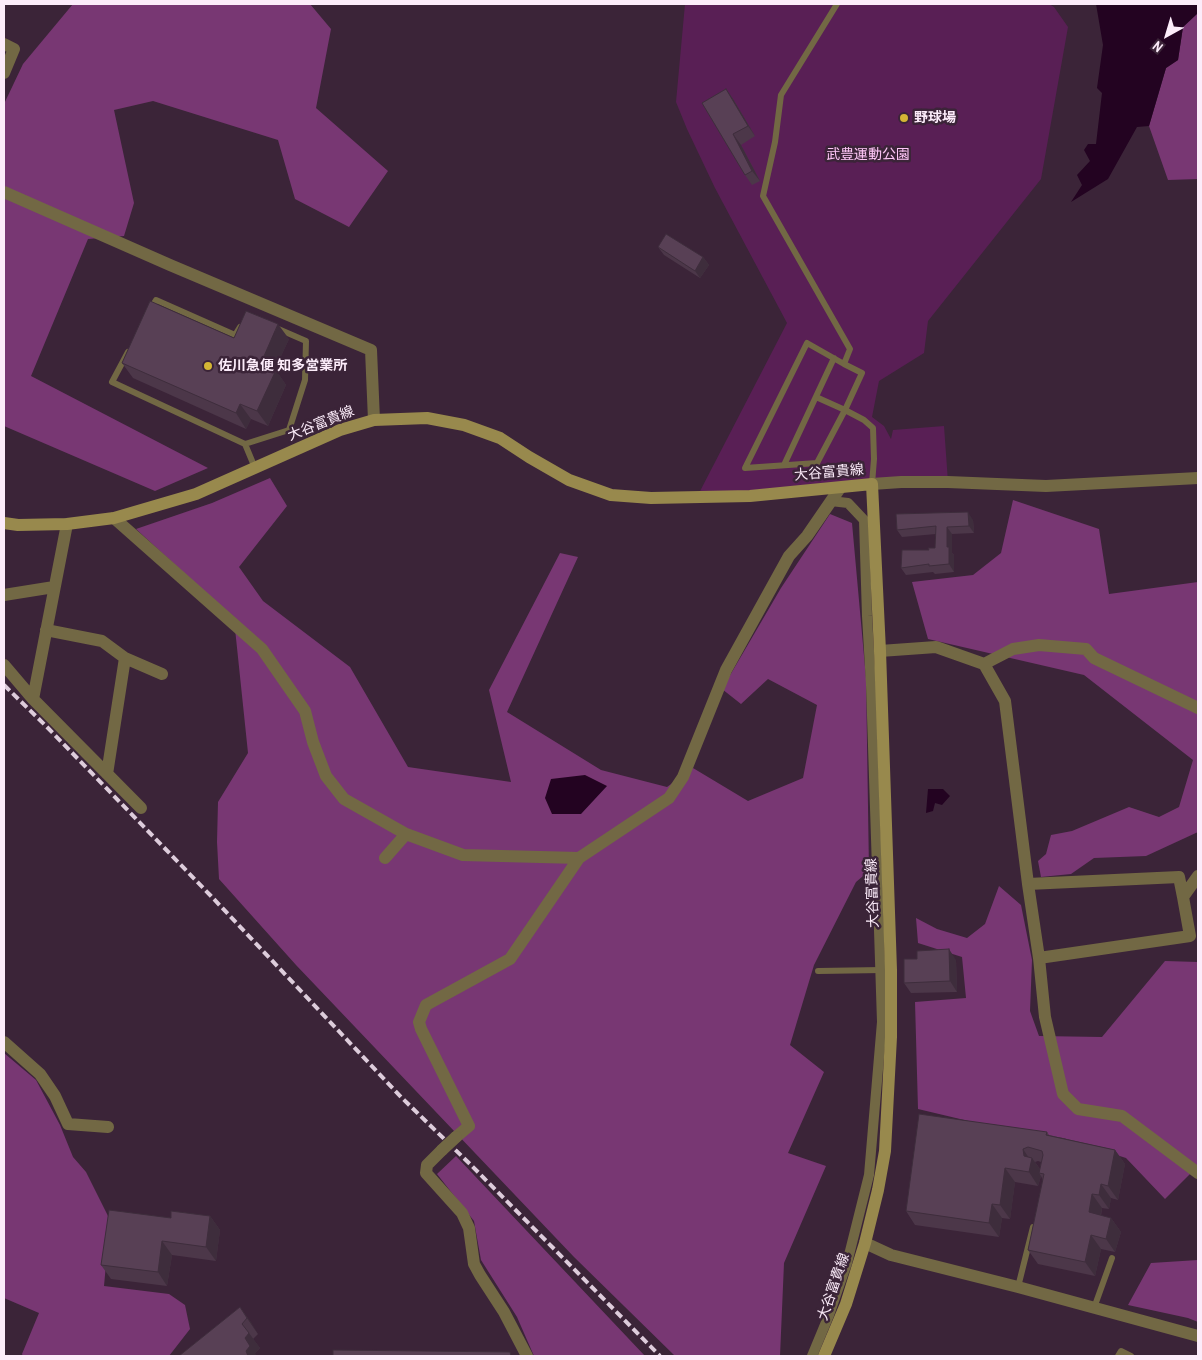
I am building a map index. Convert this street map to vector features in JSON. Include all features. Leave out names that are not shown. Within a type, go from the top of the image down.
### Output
[{"type":"main road","name":"大谷富貴線","points":[[4,523],[18,525],[67,524],[114,518],[196,494],[340,430],[374,420],[427,418],[464,425],[500,438],[529,458],[569,480],[611,495],[651,498],[750,496],[872,484],[880,651],[885,970],[891,1037],[885,1151],[878,1190],[865,1242],[846,1304],[824,1356]]},
{"type":"street","points":[[4,44],[14,49],[4,73]]},
{"type":"street","points":[[4,192],[371,350],[374,420]]},
{"type":"street","points":[[872,484],[948,482],[1046,486],[1198,478]]},
{"type":"street","points":[[527,1356],[504,1312],[474,1264],[469,1228],[462,1213],[426,1173],[427,1165],[468,1126],[418,1022],[426,1005],[510,959],[579,858],[669,798],[683,777],[726,670],[789,556],[807,536],[840,488]]},
{"type":"street","points":[[812,1356],[830,1314],[847,1263],[869,1175],[885,970],[864,520],[848,503],[831,501]]},
{"type":"street","points":[[114,518],[262,649],[305,711],[313,742],[326,776],[344,799],[406,834],[463,854],[579,858]]},
{"type":"street","points":[[33,699],[67,524]]},
{"type":"street","points":[[4,595],[54,586]]},
{"type":"street","points":[[46,630],[102,641],[125,658],[162,674]]},
{"type":"street","points":[[984,664],[1013,649],[1039,644],[1086,649],[1094,658],[1198,708]]},
{"type":"street","points":[[880,651],[936,647],[984,664],[1005,701],[1045,1017],[1063,1094],[1078,1109],[1122,1116],[1198,1173]]},
{"type":"street","points":[[107,774],[125,658]]},
{"type":"street","points":[[4,665],[33,699],[141,808]]},
{"type":"street","points":[[385,858],[406,834]]},
{"type":"street","points":[[1183,897],[1198,876]]},
{"type":"street","points":[[1028,884],[1179,877],[1190,936],[1039,958]]},
{"type":"street","points":[[4,1042],[40,1074],[55,1096],[68,1124],[108,1127]]},
{"type":"street","points":[[865,1242],[891,1255],[1198,1336]]},
{"type":"lane","points":[[837,4],[781,96],[775,142],[763,196],[850,349],[844,364]]},
{"type":"lane","points":[[147,317],[156,300],[235,335],[244,323]]},
{"type":"lane","points":[[129,349],[112,382],[245,444],[289,430],[305,380],[306,341],[273,327]]},
{"type":"lane","points":[[807,343],[844,364],[862,373],[817,463],[745,468],[807,343]]},
{"type":"lane","points":[[784,465],[834,358]]},
{"type":"lane","points":[[816,397],[864,420],[872,428],[874,459],[872,484]]},
{"type":"lane","points":[[245,444],[254,468]]},
{"type":"lane","points":[[818,971],[885,970]]},
{"type":"lane","points":[[1018,1287],[1034,1223]]},
{"type":"lane","points":[[1094,1308],[1112,1258]]},
{"type":"lane","points":[[1118,1356],[1121,1351],[1131,1356]]},
{"type":"green space","name":"武豊運動公園","points":[[685,4],[1049,4],[1054,7],[1068,27],[1041,179],[928,321],[924,353],[879,381],[872,417],[884,426],[891,439],[893,430],[944,426],[948,482],[697,497],[787,323],[715,188],[676,102]]},
{"type":"shaded area","points":[[73,4],[310,4],[331,29],[316,108],[388,171],[349,227],[295,199],[278,140],[153,101],[114,110],[134,203],[124,236],[88,239],[31,376],[208,468],[155,491],[4,426],[4,104],[23,64]]},
{"type":"shaded area","points":[[1096,4],[1198,4],[1198,13],[1183,27],[1178,60],[1166,68],[1149,126],[1137,127],[1108,179],[1071,202],[1082,185],[1077,175],[1090,161],[1084,150],[1088,144],[1096,144],[1102,93],[1097,88],[1103,45]]},
{"type":"shaded area","points":[[1198,13],[1198,179],[1168,180],[1149,126],[1166,68],[1178,60],[1183,27]]},
{"type":"shaded area","points":[[270,478],[287,506],[239,567],[263,601],[350,667],[408,767],[511,782],[489,690],[560,553],[578,557],[507,712],[601,770],[667,787],[693,768],[748,801],[803,778],[817,705],[768,679],[741,704],[722,689],[781,588],[830,514],[852,523],[866,678],[869,871],[856,882],[814,965],[790,1045],[824,1072],[788,1153],[826,1166],[784,1263],[780,1356],[675,1356],[574,1257],[296,965],[219,879],[217,842],[218,802],[248,753],[234,619],[136,529],[212,503]]},
{"type":"shaded area","points":[[1013,500],[1099,529],[1109,594],[1198,582],[1198,832],[1146,856],[1094,858],[1071,874],[1041,877],[1038,861],[1046,854],[1051,835],[1072,831],[1129,807],[1159,817],[1179,807],[1193,760],[1084,675],[928,639],[912,582],[973,575],[1001,553]]},
{"type":"shaded area","points":[[585,775],[607,786],[581,814],[552,814],[545,798],[551,779]]},
{"type":"shaded area","points":[[928,789],[943,789],[950,796],[942,805],[935,803],[933,811],[926,813]]},
{"type":"shaded area","points":[[999,886],[1021,905],[1032,960],[1030,1011],[1039,1036],[1102,1037],[1165,961],[1198,962],[1198,1166],[1165,1199],[1126,1158],[1063,1138],[1019,1133],[918,1109],[915,1002],[966,998],[962,957],[918,943],[916,918],[937,929],[967,938],[985,924]]},
{"type":"shaded area","points":[[4,1053],[36,1080],[60,1125],[73,1157],[86,1172],[110,1220],[104,1286],[169,1294],[185,1305],[190,1329],[169,1356],[23,1356],[22,1354],[39,1313],[4,1298]]},
{"type":"shaded area","points":[[456,1156],[645,1356],[534,1356],[517,1317],[481,1260],[474,1221],[437,1174]]},
{"type":"shaded area","points":[[1198,1260],[1198,1322],[1188,1318],[1128,1305],[1151,1263]]},
{"type":"building","points":[[726,89],[748,126],[733,134],[752,171],[745,175],[702,103]]},
{"type":"building","points":[[666,234],[703,257],[695,271],[658,247]]},
{"type":"building","name":"佐川急便 知多営業所","points":[[150,301],[234,338],[246,311],[278,324],[261,363],[276,370],[257,411],[240,404],[236,413],[122,363]]},
{"type":"building","points":[[968,512],[969,526],[947,527],[949,564],[929,566],[929,564],[901,568],[902,550],[929,550],[928,548],[935,548],[936,526],[897,530],[896,514]]},
{"type":"building","points":[[949,949],[950,981],[904,983],[904,959],[917,959],[917,951]]},
{"type":"building","points":[[919,1114],[1047,1132],[1046,1135],[1115,1150],[1108,1186],[1101,1184],[1099,1195],[1092,1194],[1089,1212],[1111,1218],[1106,1239],[1091,1235],[1085,1262],[1028,1250],[1044,1174],[1039,1173],[1043,1155],[1042,1151],[1028,1147],[1023,1149],[1024,1156],[1032,1158],[1029,1172],[1005,1168],[1000,1205],[992,1204],[989,1223],[906,1211]]},
{"type":"building","points":[[109,1210],[171,1218],[171,1211],[210,1216],[206,1247],[162,1241],[158,1272],[101,1265]]},
{"type":"building","points":[[240,1307],[247,1318],[242,1324],[249,1333],[245,1338],[250,1346],[246,1351],[248,1356],[179,1356]]},
{"type":"building","points":[[333,1350],[510,1352],[511,1356],[333,1356]]},
{"type":"railway","points":[[4,685],[211,896],[402,1098],[660,1356]]},
{"type":"place","name":"野球場","points":[[904,118]]},
{"type":"place","name":"佐川急便 知多営業所","points":[[208,366]]}]
